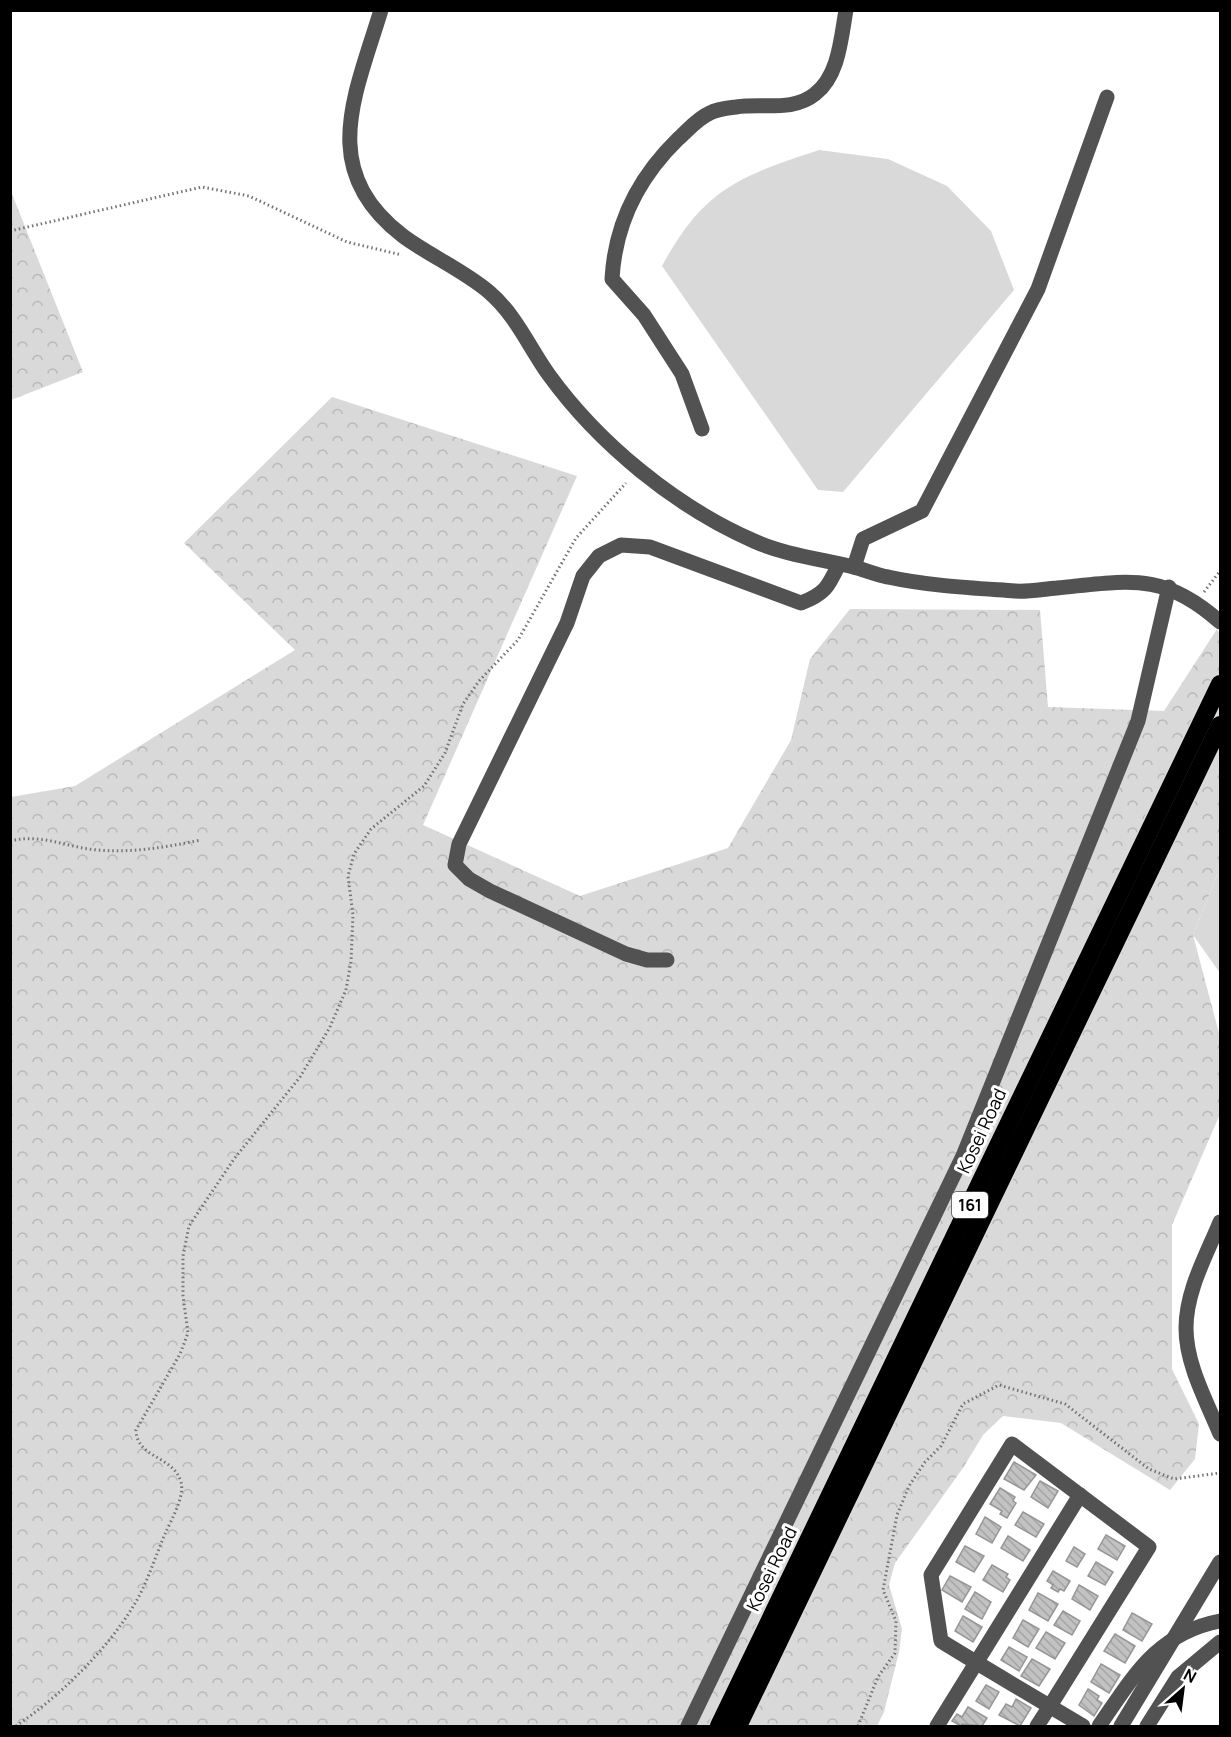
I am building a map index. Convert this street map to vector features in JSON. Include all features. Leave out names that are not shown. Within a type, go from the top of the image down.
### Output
[{"type":"highway","name":"Kosei Road","points":[[719,1726],[1221,684]]},
{"type":"highway","name":"161","points":[[738,1726],[1221,725]]},
{"type":"street","points":[[381,10],[349,124],[354,177],[369,201],[401,234],[488,292],[515,319],[549,374],[580,412],[655,482],[712,520],[756,542],[889,578],[1020,591],[1143,581],[1169,587],[1199,604],[1221,622]]},
{"type":"street","points":[[702,429],[682,374],[644,315],[612,279],[613,256],[624,222],[636,189],[663,153],[692,125],[710,112],[738,107],[800,104],[817,93],[831,74],[846,10]]},
{"type":"street","points":[[667,960],[647,960],[626,954],[490,891],[469,879],[455,865],[459,844],[567,623],[583,576],[599,556],[621,545],[650,547],[801,603],[817,597],[828,587],[846,566],[862,539],[921,511],[1038,289],[1107,97]]},
{"type":"street","points":[[688,1726],[963,1156],[1138,721],[1169,587]]},
{"type":"street","points":[[1221,1222],[1197,1279],[1186,1329],[1198,1380],[1221,1434]]},
{"type":"street","points":[[1037,1726],[1050,1706],[1149,1547],[1012,1444],[931,1575],[941,1641],[977,1663],[1050,1706],[1083,1726]]},
{"type":"street","points":[[937,1726],[1080,1495]]},
{"type":"street","points":[[1121,1726],[1221,1562]]},
{"type":"street","points":[[1099,1726],[1134,1675],[1165,1642],[1201,1624],[1221,1621]]},
{"type":"street","points":[[1147,1726],[1178,1677],[1221,1642]]},
{"type":"path","points":[[10,231],[202,187],[249,196],[347,242],[405,256]]},
{"type":"path","points":[[16,1726],[74,1679],[134,1605],[177,1506],[182,1484],[173,1466],[144,1450],[136,1441],[136,1430],[180,1354],[188,1333],[183,1296],[183,1256],[189,1226],[234,1159],[300,1077],[329,1029],[346,990],[351,961],[352,915],[348,876],[354,854],[371,829],[424,786],[444,753],[463,704],[479,681],[518,640],[576,538],[626,483]]},
{"type":"path","points":[[1199,604],[1221,572]]},
{"type":"path","points":[[10,841],[35,837],[96,850],[140,852],[201,840]]},
{"type":"green space","points":[[819,150],[888,159],[947,186],[991,231],[1014,290],[843,492],[818,490],[662,266],[693,219],[709,202],[726,189],[767,168]]},
{"type":"green space","points":[[10,189],[83,372],[11,400],[10,400]]},
{"type":"green space","points":[[332,397],[577,476],[423,825],[580,896],[728,848],[791,740],[810,659],[850,609],[1040,610],[1048,707],[1164,711],[1217,629],[1220,634],[1220,868],[1193,935],[1220,1037],[1220,1114],[1172,1225],[1172,1369],[1199,1424],[1195,1459],[1170,1490],[1061,1423],[1003,1416],[983,1435],[963,1468],[895,1563],[889,1585],[902,1629],[899,1652],[884,1712],[877,1726],[11,1726],[11,797],[75,786],[295,650],[184,543]]},
{"type":"green space","points":[[1220,868],[1220,973],[1193,935]]},
{"type":"building","points":[[1014,1462],[1036,1475],[1024,1490],[1004,1479]]},
{"type":"building","points":[[1040,1481],[1058,1491],[1048,1508],[1031,1497]]},
{"type":"building","points":[[1000,1488],[1015,1497],[1013,1501],[1016,1503],[1007,1518],[1000,1514],[1002,1511],[990,1504]]},
{"type":"building","points":[[1023,1512],[1044,1524],[1036,1537],[1015,1525]]},
{"type":"building","points":[[985,1517],[1001,1527],[992,1543],[976,1534]]},
{"type":"building","points":[[1106,1535],[1125,1546],[1117,1560],[1098,1549]]},
{"type":"building","points":[[1008,1536],[1030,1550],[1023,1561],[1001,1548]]},
{"type":"building","points":[[965,1546],[984,1556],[974,1572],[956,1562]]},
{"type":"building","points":[[1074,1547],[1085,1554],[1077,1567],[1066,1561]]},
{"type":"building","points":[[1096,1562],[1113,1572],[1105,1585],[1088,1576]]},
{"type":"building","points":[[992,1565],[1008,1574],[1006,1577],[1010,1580],[1003,1592],[983,1580]]},
{"type":"building","points":[[1053,1571],[1070,1581],[1064,1591],[1060,1589],[1058,1592],[1051,1588],[1053,1585],[1047,1581]]},
{"type":"building","points":[[950,1576],[971,1587],[962,1602],[942,1590]]},
{"type":"building","points":[[1079,1585],[1098,1596],[1090,1610],[1072,1599]]},
{"type":"building","points":[[975,1592],[991,1602],[982,1619],[965,1609]]},
{"type":"building","points":[[1038,1593],[1058,1604],[1048,1621],[1029,1610]]},
{"type":"building","points":[[1063,1611],[1080,1621],[1072,1635],[1054,1625]]},
{"type":"building","points":[[1132,1613],[1152,1624],[1142,1641],[1123,1630]]},
{"type":"building","points":[[963,1616],[982,1627],[973,1642],[955,1631]]},
{"type":"building","points":[[1023,1620],[1039,1629],[1028,1647],[1013,1638]]},
{"type":"building","points":[[1046,1632],[1065,1643],[1055,1659],[1036,1648]]},
{"type":"building","points":[[1115,1634],[1135,1646],[1125,1663],[1104,1651]]},
{"type":"building","points":[[1009,1647],[1027,1657],[1019,1671],[1001,1660]]},
{"type":"building","points":[[1032,1659],[1050,1669],[1039,1686],[1021,1676]]},
{"type":"building","points":[[1101,1664],[1120,1675],[1109,1693],[1091,1682]]},
{"type":"building","points":[[986,1685],[999,1692],[989,1709],[976,1701]]},
{"type":"building","points":[[1088,1689],[1099,1696],[1097,1700],[1102,1703],[1094,1716],[1079,1705]]},
{"type":"building","points":[[1016,1699],[1031,1708],[1020,1726],[999,1715],[1006,1704],[1012,1707]]},
{"type":"building","points":[[968,1707],[987,1718],[982,1726],[962,1724],[961,1726],[952,1721],[957,1714],[962,1717]]}]
